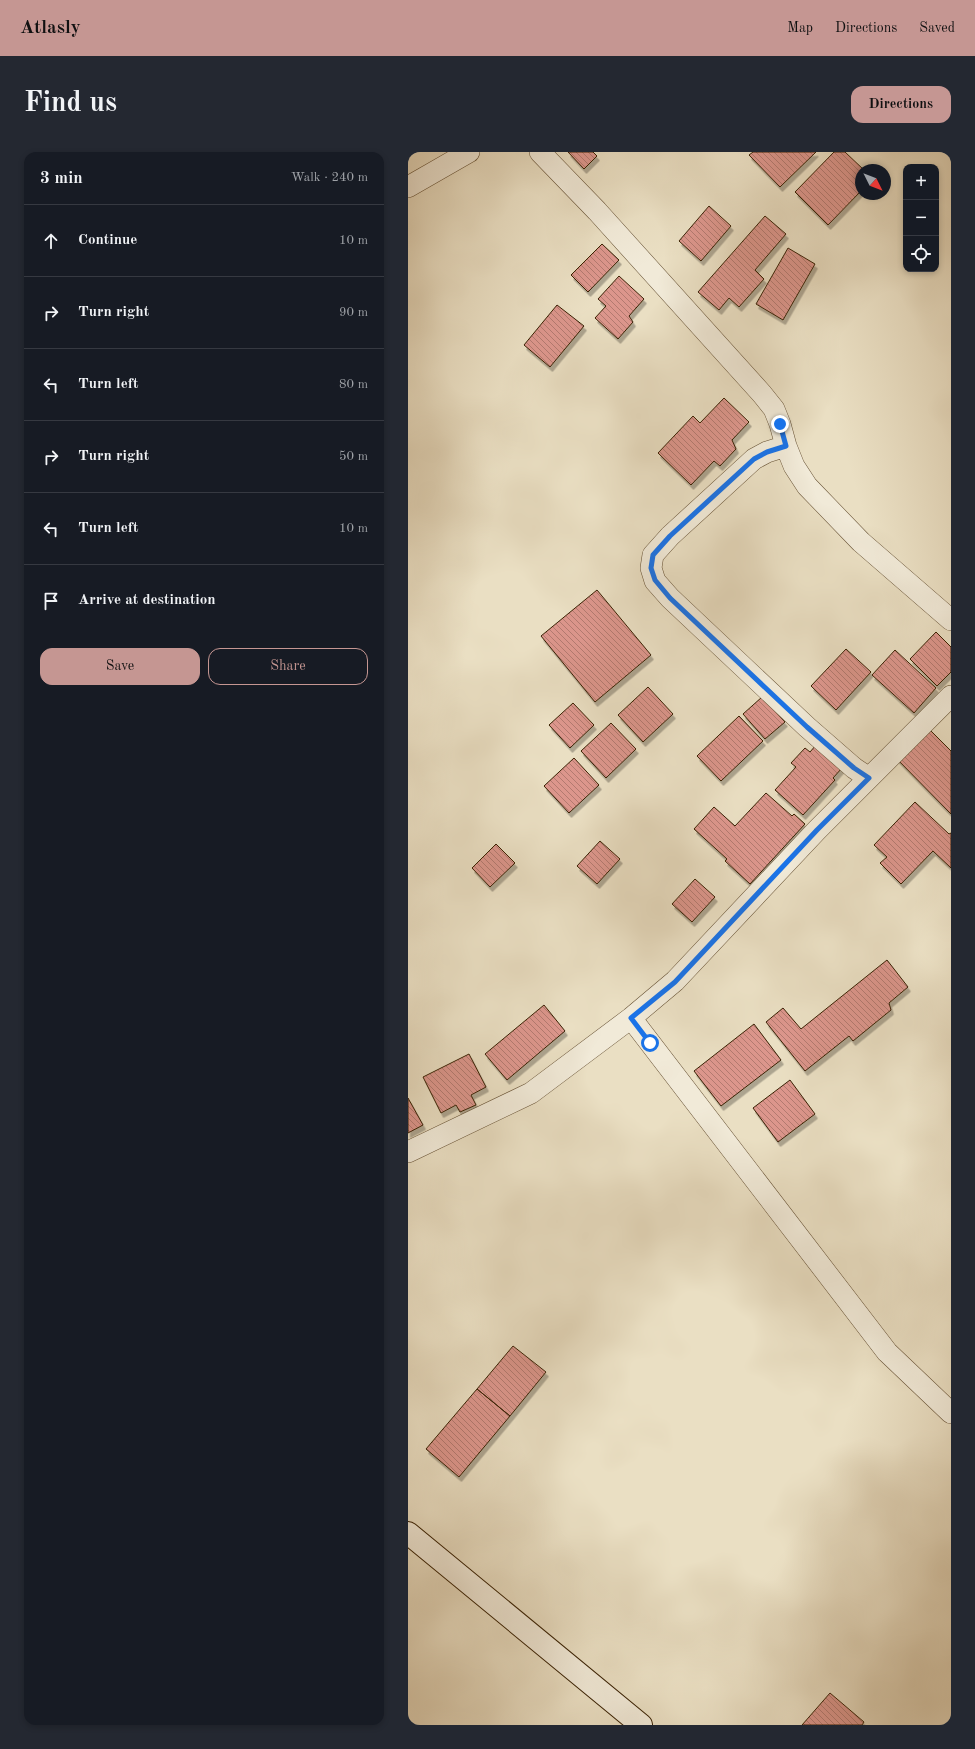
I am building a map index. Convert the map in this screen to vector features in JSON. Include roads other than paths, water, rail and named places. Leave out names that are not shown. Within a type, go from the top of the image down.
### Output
[{"type":"street","points":[[408,188],[469,152]]},
{"type":"street","points":[[540,152],[597,211],[774,409],[794,466],[807,486],[829,511],[861,542],[951,620]]},
{"type":"street","points":[[786,446],[767,452],[754,459],[670,536],[653,555],[651,568],[655,580],[670,598],[807,727],[854,768],[869,778]]},
{"type":"street","points":[[408,1152],[531,1093],[631,1018],[675,982],[817,830],[951,696]]},
{"type":"street","points":[[631,1018],[887,1352],[951,1413]]},
{"type":"street","points":[[408,1533],[641,1725]]}]
